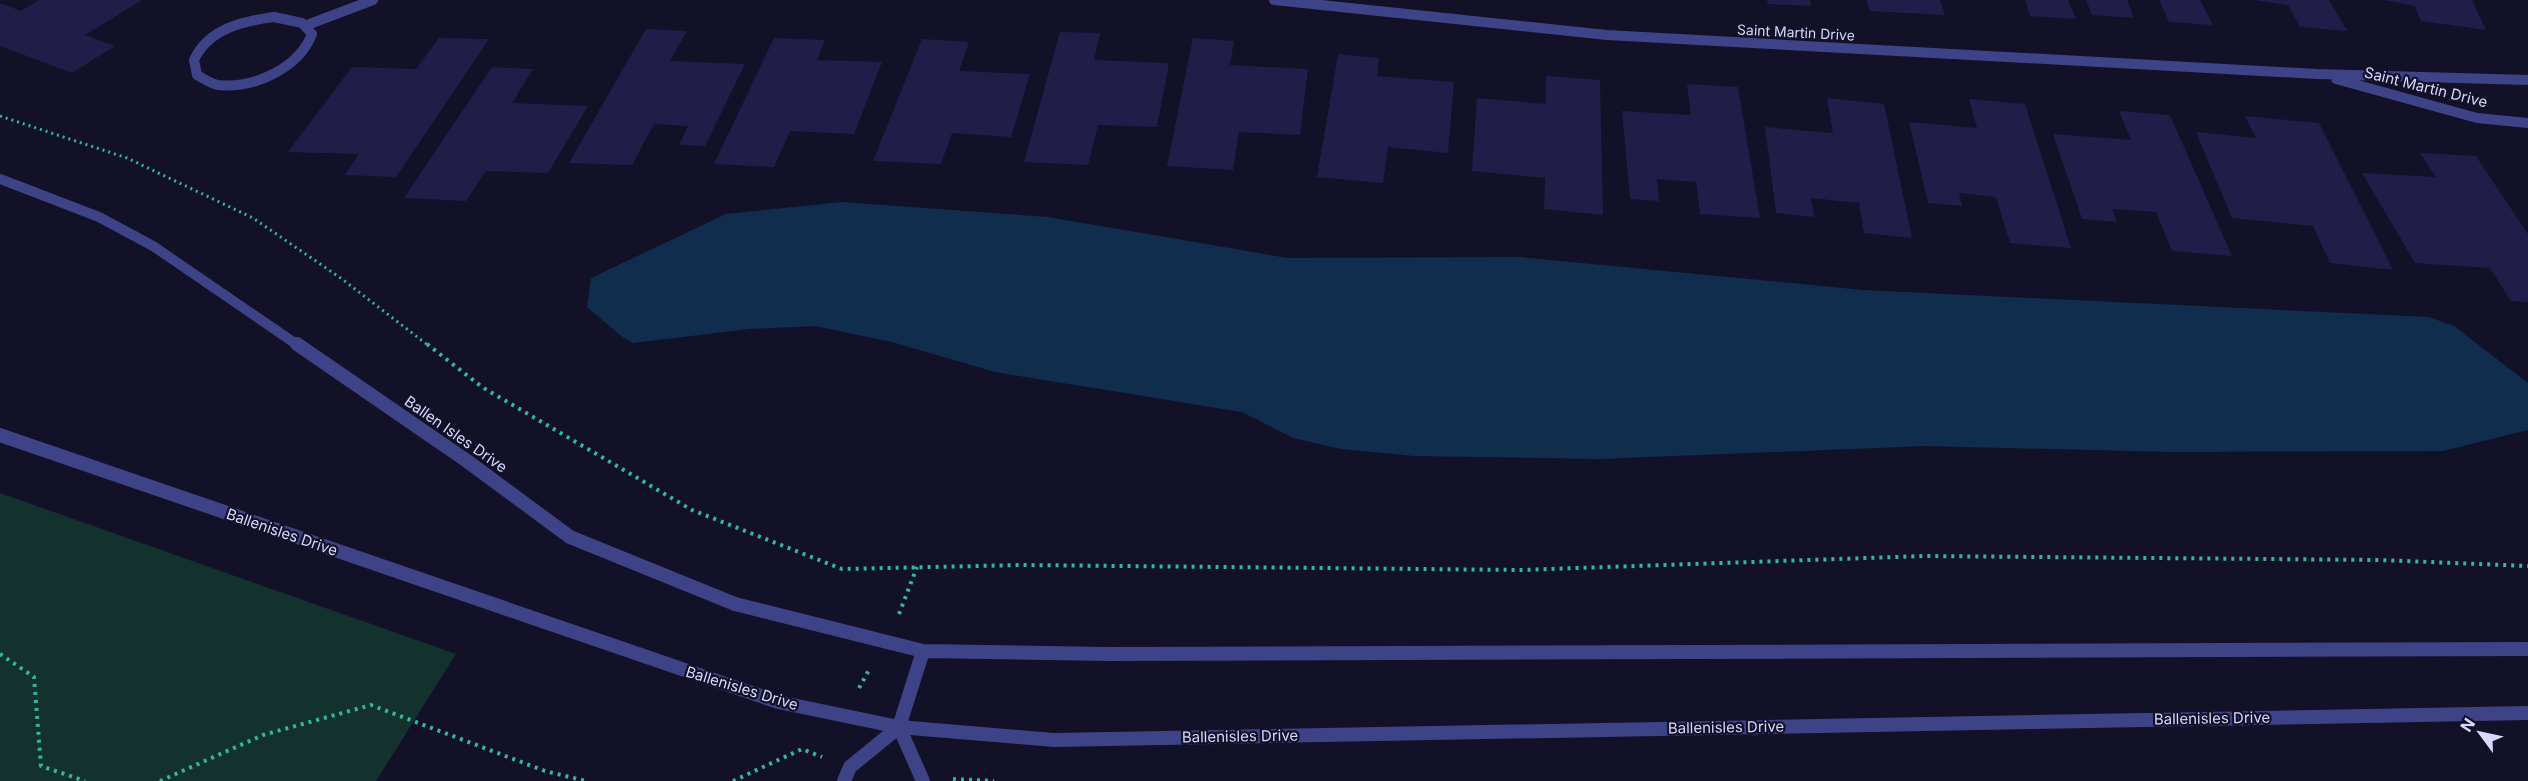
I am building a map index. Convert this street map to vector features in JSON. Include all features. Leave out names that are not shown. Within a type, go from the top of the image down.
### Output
[{"type":"street","points":[[307,25],[311,29],[312,39],[308,50],[280,72],[240,84],[205,81],[195,74],[193,64],[196,54],[206,43],[237,25],[274,17],[290,18],[307,25],[373,0]]},
{"type":"street","name":"Saint Martin Drive","points":[[1274,0],[1607,35],[2317,74],[2528,80]]},
{"type":"street","name":"Saint Martin Drive","points":[[2317,74],[2477,118],[2528,123]]},
{"type":"street","name":"Ballen Isles Drive","points":[[0,179],[99,218],[153,246],[467,461],[570,537],[735,604],[923,651]]},
{"type":"street","name":"Ballenisles Drive","points":[[0,435],[778,702],[898,727],[1054,740],[2528,713]]},
{"type":"street","points":[[844,781],[850,767],[898,727],[923,651],[1121,654],[2528,649]]},
{"type":"street","points":[[898,727],[923,781]]},
{"type":"path","points":[[0,116],[127,158],[252,218],[342,279],[482,387],[692,510],[843,569],[1034,565],[1520,570],[1924,556],[2380,560],[2528,566]]},
{"type":"path","points":[[897,618],[917,567]]},
{"type":"path","points":[[0,654],[34,678],[41,766],[85,781]]},
{"type":"path","points":[[160,781],[263,735],[371,705],[545,771],[586,781]]},
{"type":"green space","points":[[0,493],[456,654],[376,781],[0,781]]},
{"type":"water","points":[[842,202],[1048,217],[1288,258],[1520,257],[1863,290],[2429,317],[2454,326],[2528,383],[2528,430],[2443,451],[2172,452],[1925,446],[1600,459],[1414,456],[1341,449],[1293,438],[1242,412],[995,372],[892,342],[815,326],[749,329],[633,343],[621,336],[587,307],[591,278],[726,214]]},
{"type":"building","points":[[39,0],[142,0],[85,35],[115,46],[72,73],[0,46],[0,3],[21,11]]},
{"type":"building","points":[[1767,0],[1810,0],[1811,6],[1768,4]]},
{"type":"building","points":[[1866,0],[1940,0],[1945,15],[1870,11]]},
{"type":"building","points":[[2025,0],[2068,0],[2076,19],[2030,16]]},
{"type":"building","points":[[2086,0],[2127,0],[2134,18],[2092,15]]},
{"type":"building","points":[[2159,0],[2200,0],[2213,25],[2169,22]]},
{"type":"building","points":[[2254,0],[2329,0],[2347,31],[2300,27],[2288,5]]},
{"type":"building","points":[[2385,0],[2472,0],[2486,30],[2421,21],[2415,6]]},
{"type":"building","points":[[646,29],[687,31],[670,61],[745,64],[705,146],[679,145],[688,126],[654,124],[632,165],[569,163]]},
{"type":"building","points":[[1060,32],[1100,33],[1094,60],[1169,63],[1157,127],[1098,125],[1088,165],[1024,162]]},
{"type":"building","points":[[439,38],[489,39],[396,177],[345,175],[359,154],[288,152],[352,67],[416,69]]},
{"type":"building","points":[[774,38],[825,40],[817,60],[882,62],[854,134],[790,131],[774,167],[714,164]]},
{"type":"building","points":[[1193,38],[1234,41],[1230,65],[1308,69],[1300,135],[1239,132],[1233,170],[1167,166]]},
{"type":"building","points":[[922,39],[969,42],[959,71],[1030,74],[1011,137],[952,133],[941,164],[873,161]]},
{"type":"building","points":[[1338,54],[1379,58],[1377,76],[1454,82],[1448,153],[1388,147],[1383,183],[1317,177]]},
{"type":"building","points":[[492,67],[533,69],[512,103],[588,106],[548,173],[486,171],[466,201],[404,198]]},
{"type":"building","points":[[1546,76],[1600,80],[1603,215],[1544,209],[1545,178],[1472,171],[1477,98],[1546,104]]},
{"type":"building","points":[[1687,84],[1738,87],[1760,218],[1700,214],[1696,182],[1657,179],[1659,201],[1630,199],[1622,111],[1691,115]]},
{"type":"building","points":[[1827,98],[1884,104],[1912,238],[1864,233],[1859,203],[1811,198],[1814,217],[1776,213],[1765,127],[1833,133]]},
{"type":"building","points":[[1969,99],[2025,104],[2071,248],[2010,243],[1996,197],[1959,193],[1962,206],[1928,203],[1909,122],[1977,128]]},
{"type":"building","points":[[2119,111],[2170,115],[2232,256],[2172,251],[2156,212],[2112,209],[2117,222],[2082,219],[2053,134],[2131,140]]},
{"type":"building","points":[[2245,116],[2319,123],[2393,270],[2330,263],[2313,226],[2232,218],[2196,132],[2256,138]]},
{"type":"building","points":[[2420,153],[2476,156],[2528,234],[2528,302],[2511,301],[2490,268],[2415,263],[2362,173],[2436,177]]}]
